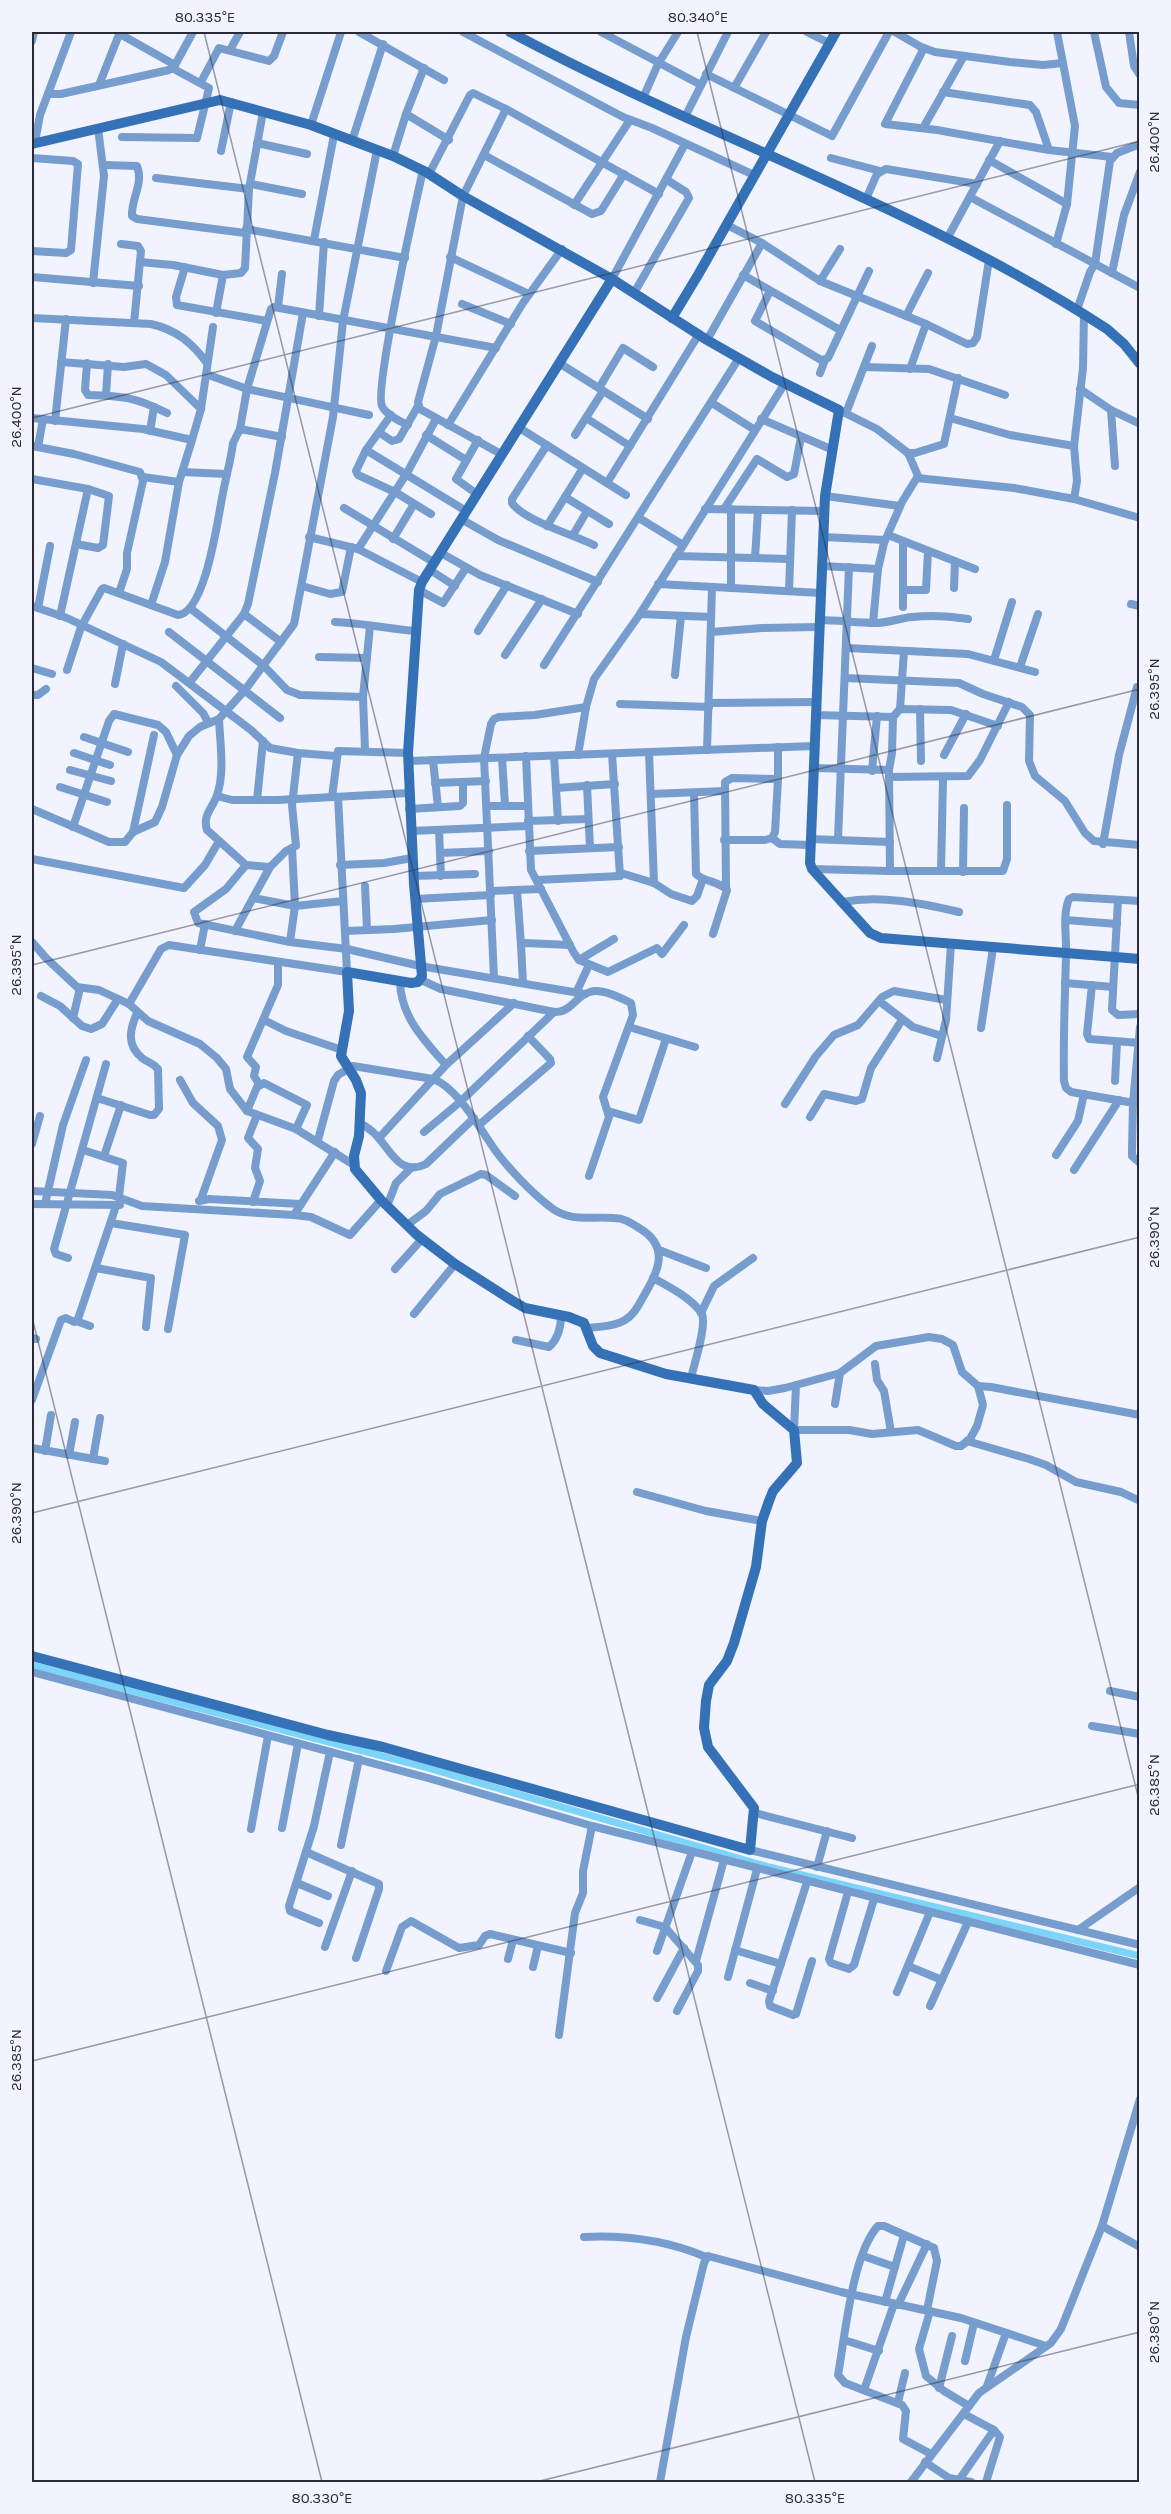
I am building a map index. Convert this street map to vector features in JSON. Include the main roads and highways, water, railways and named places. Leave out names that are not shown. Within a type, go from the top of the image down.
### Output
[{"type":"waterway","points":[[32,1665],[421,1766],[769,1867],[1140,1956]]}]
